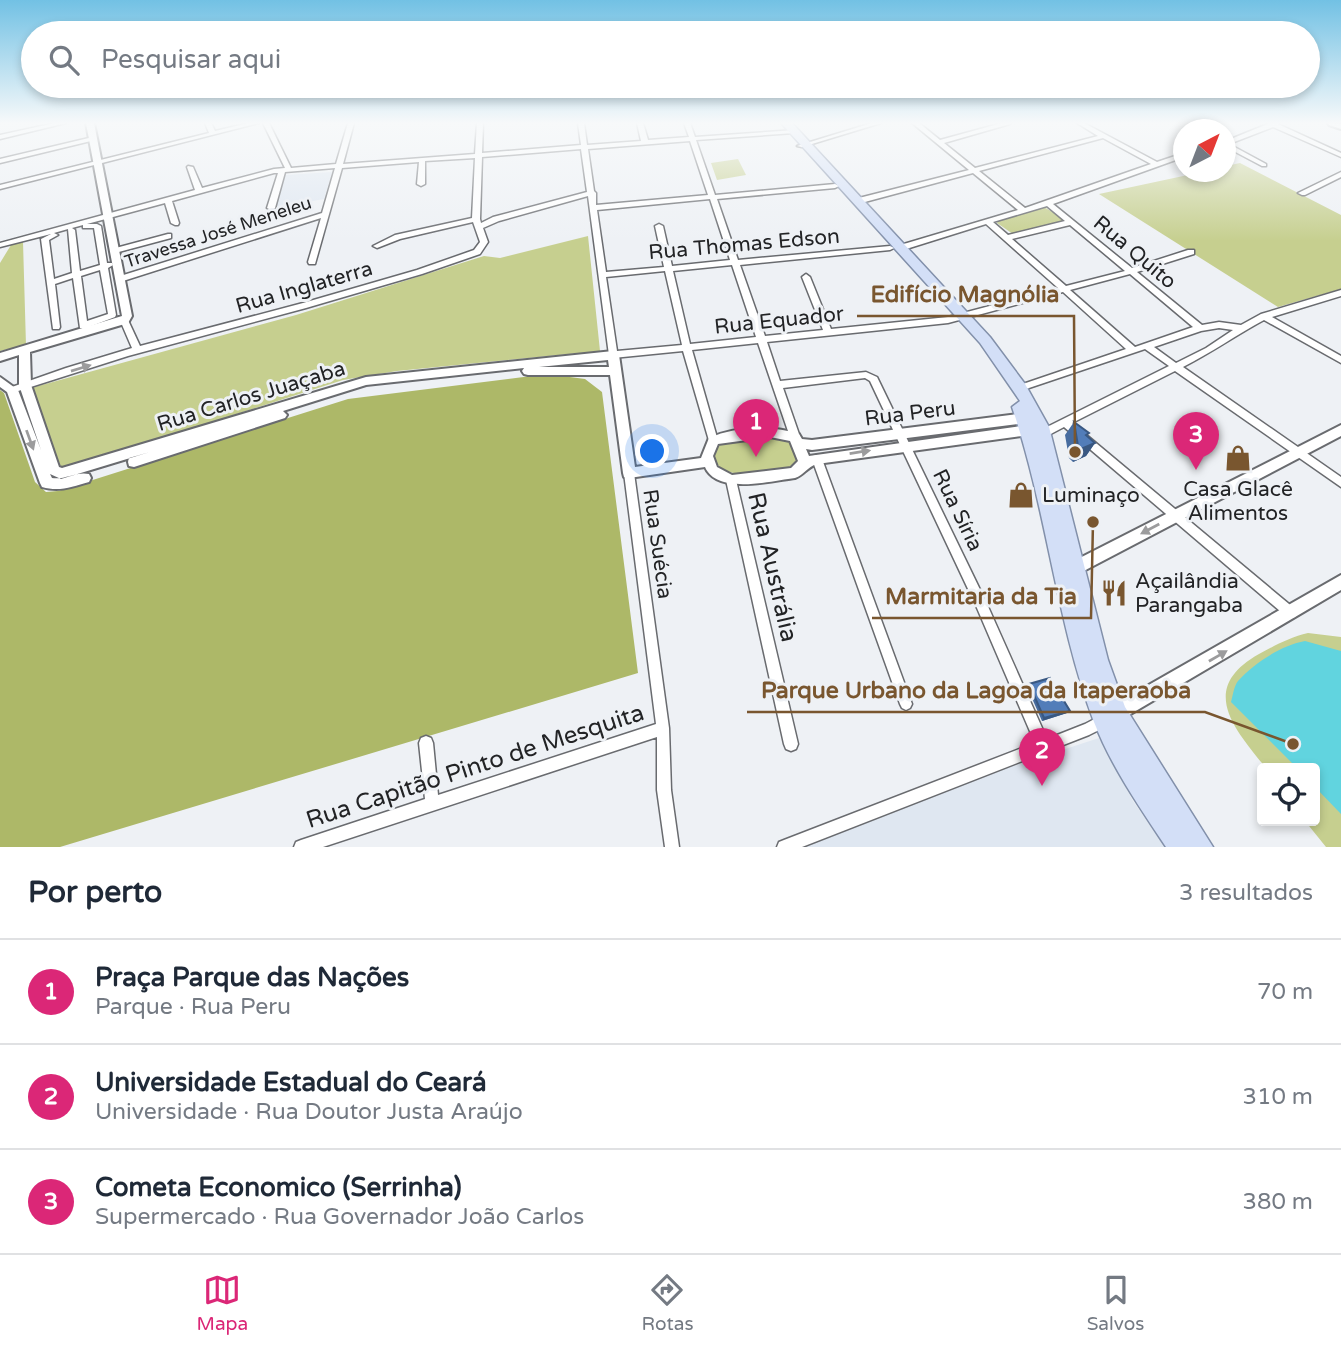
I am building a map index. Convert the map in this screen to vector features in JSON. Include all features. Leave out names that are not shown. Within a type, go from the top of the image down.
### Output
[{"type":"main road","points":[[817,163],[835,186],[959,317],[1020,388],[1069,571],[1077,628],[1110,716],[1143,792],[1180,847]]},
{"type":"main road","points":[[820,163],[858,201],[895,248]]},
{"type":"main road","points":[[959,317],[988,355],[1032,427]]},
{"type":"main road","points":[[1110,716],[1201,847]]},
{"type":"street","points":[[0,187],[96,163],[127,312],[124,320],[137,350]]},
{"type":"street","points":[[271,208],[285,170],[282,163]]},
{"type":"street","points":[[312,262],[339,163]]},
{"type":"street","points":[[0,245],[199,190],[285,170],[403,163]]},
{"type":"street","points":[[421,184],[422,163]]},
{"type":"street","name":"Rua Inglaterra","points":[[12,390],[137,350],[298,308],[477,252],[484,246],[477,223],[479,163]]},
{"type":"street","name":"Rua Suécia","points":[[587,163],[663,728],[664,790],[672,847]]},
{"type":"street","points":[[700,163],[776,385],[797,440],[811,460],[906,704]]},
{"type":"street","points":[[966,163],[1023,210]]},
{"type":"street","points":[[858,201],[1004,163]]},
{"type":"street","name":"Rua Thomas Edson","points":[[601,275],[895,248],[1048,203],[1160,163]]},
{"type":"street","points":[[1256,163],[1264,165]]},
{"type":"street","points":[[190,167],[199,190]]},
{"type":"street","points":[[1302,193],[1341,174]]},
{"type":"street","points":[[593,208],[835,186]]},
{"type":"street","points":[[377,246],[398,237],[496,219],[592,193]]},
{"type":"street","points":[[168,199],[175,223]]},
{"type":"street","name":"Rua Quito","points":[[1048,203],[1200,328]]},
{"type":"street","name":"Travessa José Meneleu","points":[[120,279],[325,214]]},
{"type":"street","points":[[988,222],[1135,351]]},
{"type":"street","points":[[1006,238],[1071,222]]},
{"type":"street","points":[[56,327],[46,239],[71,230],[96,225],[112,316],[83,326],[71,230]]},
{"type":"street","points":[[659,226],[687,348],[713,441],[707,452],[707,462],[717,474],[731,480]]},
{"type":"street","points":[[52,282],[103,267],[116,257],[168,236]]},
{"type":"street","name":"Rua Equador","points":[[613,355],[959,317],[1129,272],[1191,252]]},
{"type":"street","points":[[806,277],[828,332]]},
{"type":"street","name":"Rua Peru","points":[[731,480],[795,473],[811,460],[903,440],[989,428],[1032,427],[1064,422],[1209,350],[1265,316],[1341,293]]},
{"type":"street","points":[[1265,316],[1341,360]]},
{"type":"street","points":[[0,357],[124,320]]},
{"type":"street","points":[[1020,388],[1200,328],[1219,325],[1242,328]]},
{"type":"street","points":[[1148,347],[1341,483]]},
{"type":"street","name":"Rua Carlos Juaçaba","points":[[24,350],[25,385],[54,470],[58,474],[379,387],[542,369],[584,363],[613,355]]},
{"type":"street","name":"Rua Carlos Juaçaba","points":[[584,363],[615,371]]},
{"type":"street","name":"Rua Síria","points":[[776,385],[866,375],[874,379],[982,606],[1043,746]]},
{"type":"street","points":[[0,381],[12,390]]},
{"type":"street","name":"Rua Carlos Juaçaba","points":[[12,390],[43,478],[50,485],[60,485],[209,433]]},
{"type":"street","points":[[1064,422],[1291,613]]},
{"type":"street","points":[[1069,571],[1341,430]]},
{"type":"street","name":"Rua Peru","points":[[713,441],[770,432],[812,445],[903,440]]},
{"type":"street","points":[[629,472],[707,462]]},
{"type":"street","name":"Rua Austrália","points":[[731,480],[791,744]]},
{"type":"street","points":[[784,847],[1089,729],[1341,582]]},
{"type":"street","name":"Rua Capitão Pinto de Mesquita","points":[[301,847],[663,728]]},
{"type":"street","points":[[426,743],[432,804]]},
{"type":"shaded area","points":[[332,172],[324,199],[274,208],[285,175]]},
{"type":"shaded area","points":[[1099,738],[1133,801],[1165,847],[798,847],[1001,770]]},
{"type":"green space","points":[[711,163],[740,163],[746,175],[717,180]]},
{"type":"green space","points":[[1240,163],[1341,215],[1341,289],[1278,307],[1099,194],[1173,178],[1173,182],[1236,182],[1236,164]]},
{"type":"green space","points":[[1044,207],[1064,219],[1063,222],[1013,234],[997,223],[998,221]]},
{"type":"green space","points":[[588,236],[600,351],[397,371],[343,380],[62,470],[31,388],[296,315],[484,256],[500,258]]},
{"type":"green space","points":[[23,242],[26,345],[0,351],[0,263],[11,245]]},
{"type":"green space","points":[[547,374],[585,379],[602,392],[638,673],[60,847],[0,847],[0,390],[4,393],[35,482],[46,492],[58,491],[348,399]]},
{"type":"green space","points":[[781,435],[794,443],[798,455],[794,464],[786,469],[774,473],[745,475],[721,468],[715,460],[715,449],[724,441]]},
{"type":"green space","points":[[1308,633],[1341,637],[1341,847],[1326,847],[1309,826],[1320,826],[1320,763],[1262,763],[1243,739],[1228,710],[1226,695],[1230,681],[1240,667],[1259,654]]},
{"type":"water","points":[[1305,641],[1341,651],[1341,814],[1320,792],[1320,763],[1292,763],[1231,702],[1237,683],[1245,674],[1269,656]]},
{"type":"building","points":[[1074,422],[1089,433],[1086,435],[1095,443],[1081,449],[1078,446]]},
{"type":"building","points":[[1050,678],[1070,711],[1044,718],[1029,684]]},
{"type":"place","name":"Edifício Magnólia","points":[[1075,452]]},
{"type":"place","name":"Praça Parque das Nações","points":[[756,457]]},
{"type":"place","name":"Casa Glacê Alimentos","points":[[1238,458]]},
{"type":"place","name":"Cometa Economico (Serrinha)","points":[[1196,470]]},
{"type":"place","name":"Luminaço","points":[[1021,495]]},
{"type":"place","name":"Marmitaria da Tia","points":[[1093,522]]},
{"type":"place","name":"Açailândia Parangaba","points":[[1114,593]]},
{"type":"place","name":"Parque Urbano da Lagoa da Itaperaoba","points":[[1293,744]]},
{"type":"place","name":"Universidade Estadual do Ceará","points":[[1042,786]]}]
